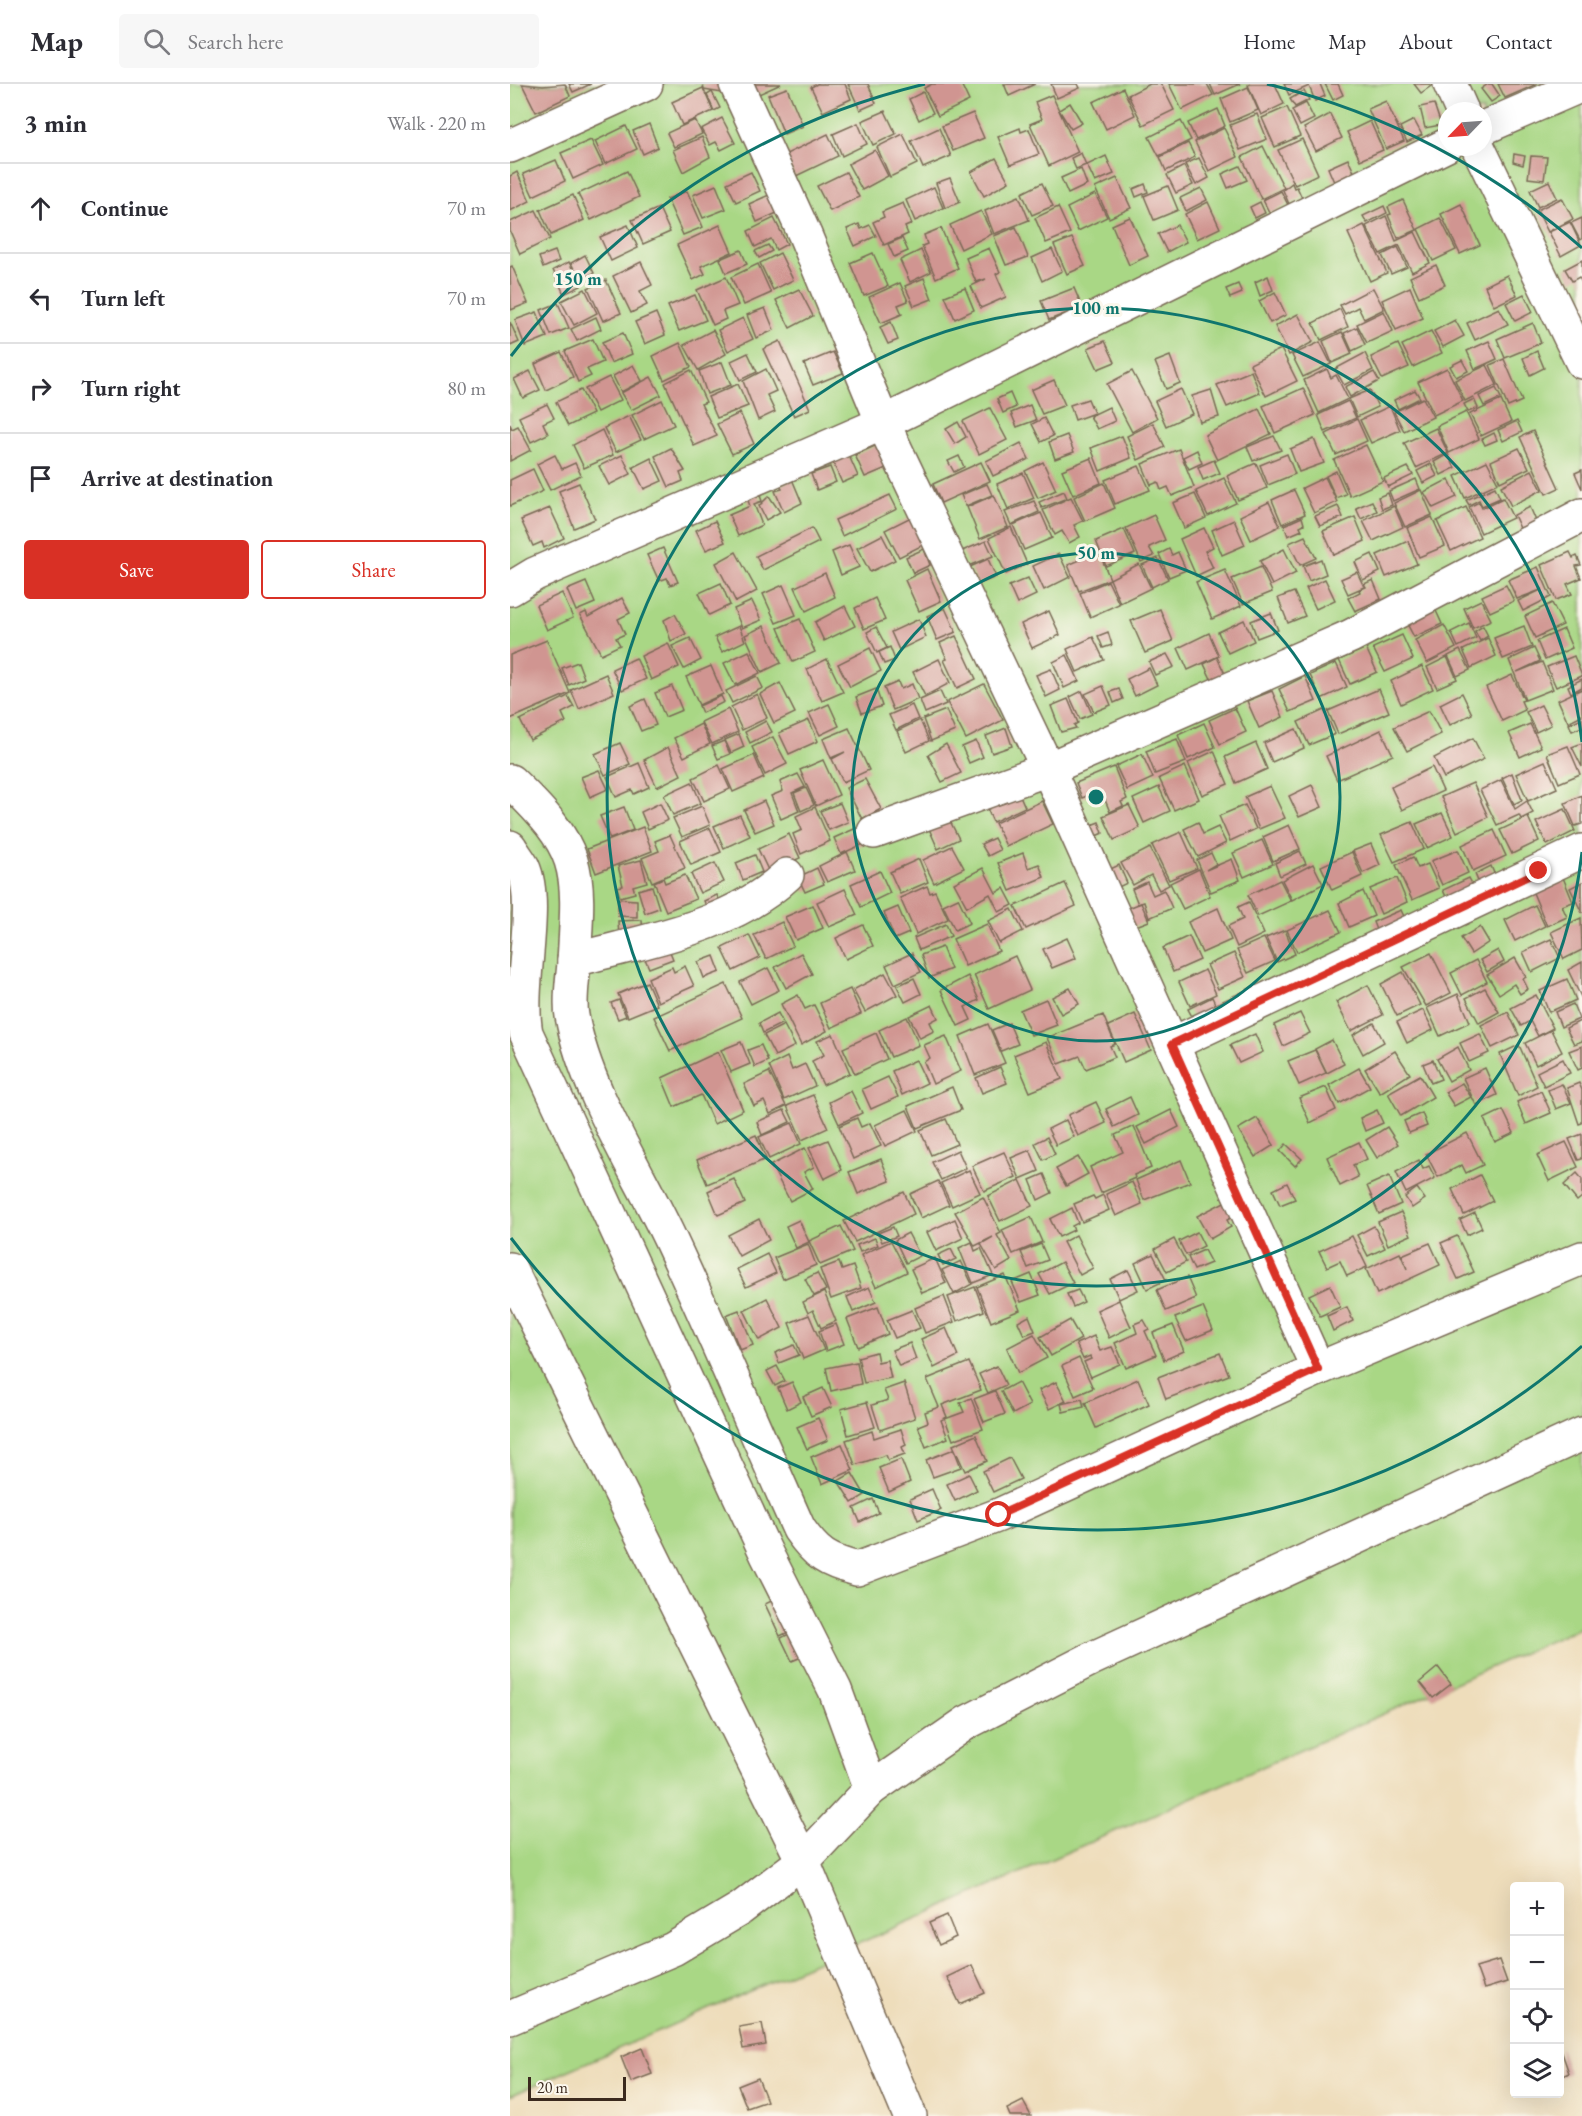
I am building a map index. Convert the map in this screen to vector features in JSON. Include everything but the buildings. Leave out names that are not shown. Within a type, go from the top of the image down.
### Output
[{"type":"street","points":[[510,146],[646,84]]},
{"type":"street","points":[[736,84],[805,235],[883,423],[1048,769],[1318,1369]]},
{"type":"street","points":[[1450,84],[1458,102]]},
{"type":"street","points":[[1492,124],[1582,85]]},
{"type":"street","points":[[510,589],[535,574],[883,423],[1438,149]]},
{"type":"street","points":[[1482,156],[1582,362]]},
{"type":"street","points":[[874,832],[1048,769],[1351,636],[1582,514]]},
{"type":"street","points":[[510,782],[556,830],[567,845],[574,864],[578,888],[572,1014],[594,1082],[670,1239],[799,1529],[821,1556],[857,1569],[929,1543],[999,1515],[1318,1369],[1582,1258]]},
{"type":"street","points":[[510,847],[523,867],[529,892],[522,1013],[526,1033],[767,1555],[835,1690],[871,1789]]},
{"type":"street","points":[[1172,1044],[1582,851]]},
{"type":"street","points":[[574,960],[703,924],[752,902],[787,875]]},
{"type":"street","points":[[510,1269],[803,1861],[910,2116]]},
{"type":"street","points":[[510,2018],[673,1949],[740,1909],[803,1861],[871,1789],[966,1723],[1091,1659],[1582,1434]]},
{"type":"green space","points":[[510,84],[1582,84],[1582,1627],[510,2096]]},
{"type":"route","points":[[999,1515],[1318,1369],[1172,1044],[1539,871]]}]
